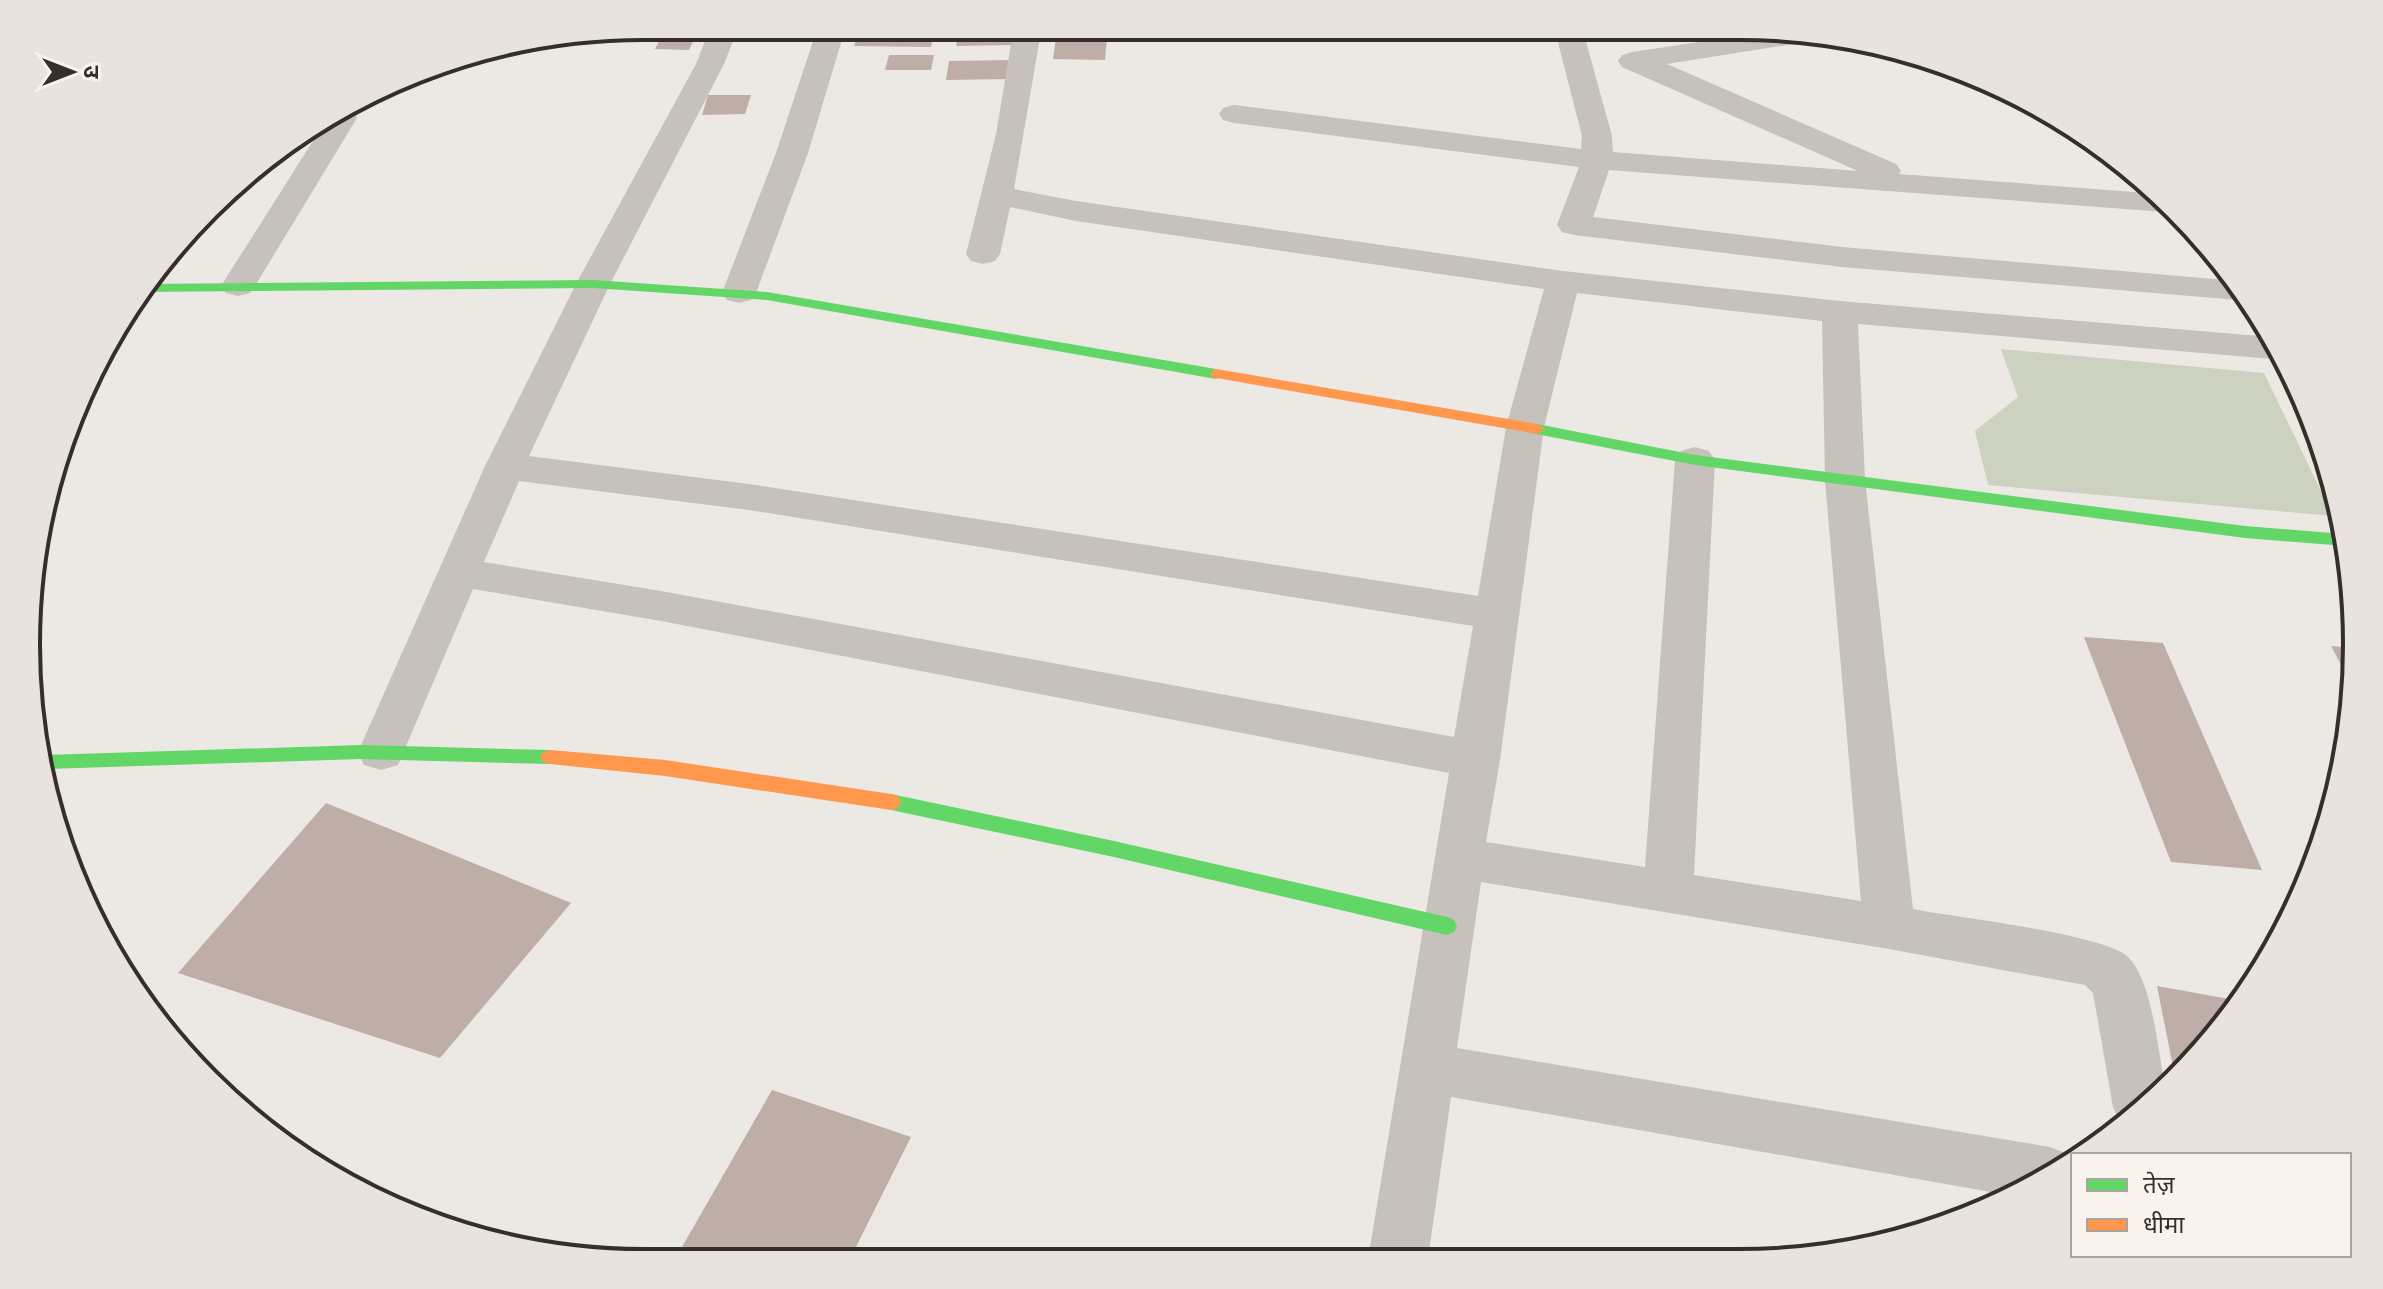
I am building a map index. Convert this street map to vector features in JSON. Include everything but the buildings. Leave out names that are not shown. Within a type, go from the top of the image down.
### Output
[{"type":"street","points":[[381,752],[505,466],[593,284],[710,64],[719,40]]},
{"type":"street","points":[[739,293],[792,153],[828,40]]},
{"type":"street","points":[[983,254],[1011,134],[1026,40]]},
{"type":"street","points":[[1571,40],[1596,125],[1597,160],[1574,225],[1842,257],[2228,291]]},
{"type":"street","points":[[1578,67],[1764,41]]},
{"type":"street","points":[[1635,61],[1918,186]]},
{"type":"street","points":[[1234,114],[1597,160],[2152,204]]},
{"type":"street","points":[[238,286],[339,123]]},
{"type":"street","points":[[997,195],[1076,211],[1563,281],[1840,312],[2265,347]]},
{"type":"street","points":[[1399,1249],[1447,926],[1477,760],[1494,614],[1525,427],[1563,281]]},
{"type":"street","points":[[157,288],[593,284],[739,293],[1525,427],[1695,460],[2245,532],[2333,539]]},
{"type":"street","points":[[1840,312],[1845,480],[1889,927]]},
{"type":"street","points":[[1668,891],[1695,460]]},
{"type":"street","points":[[505,466],[749,497],[1494,614]]},
{"type":"street","points":[[458,572],[677,609],[1477,760]]},
{"type":"street","points":[[52,762],[381,752],[550,756],[748,778],[943,811],[1447,926]]},
{"type":"street","points":[[1459,858],[2083,960],[2110,974],[2119,990],[2139,1097]]},
{"type":"street","points":[[1426,1068],[2033,1172]]},
{"type":"green space","points":[[2001,349],[2264,373],[2324,498],[2328,516],[1988,485],[1975,431],[2018,397]]},
{"type":"traffic: fast","points":[[157,288],[593,284],[767,296],[1216,374]]},
{"type":"traffic: fast","points":[[1537,429],[1695,460],[2245,532],[2333,539]]},
{"type":"traffic: fast","points":[[52,762],[361,752],[550,757]]},
{"type":"traffic: fast","points":[[891,802],[1114,849],[1447,926]]},
{"type":"traffic: slow","points":[[1216,374],[1537,429]]},
{"type":"traffic: slow","points":[[550,757],[665,768],[891,802]]}]
